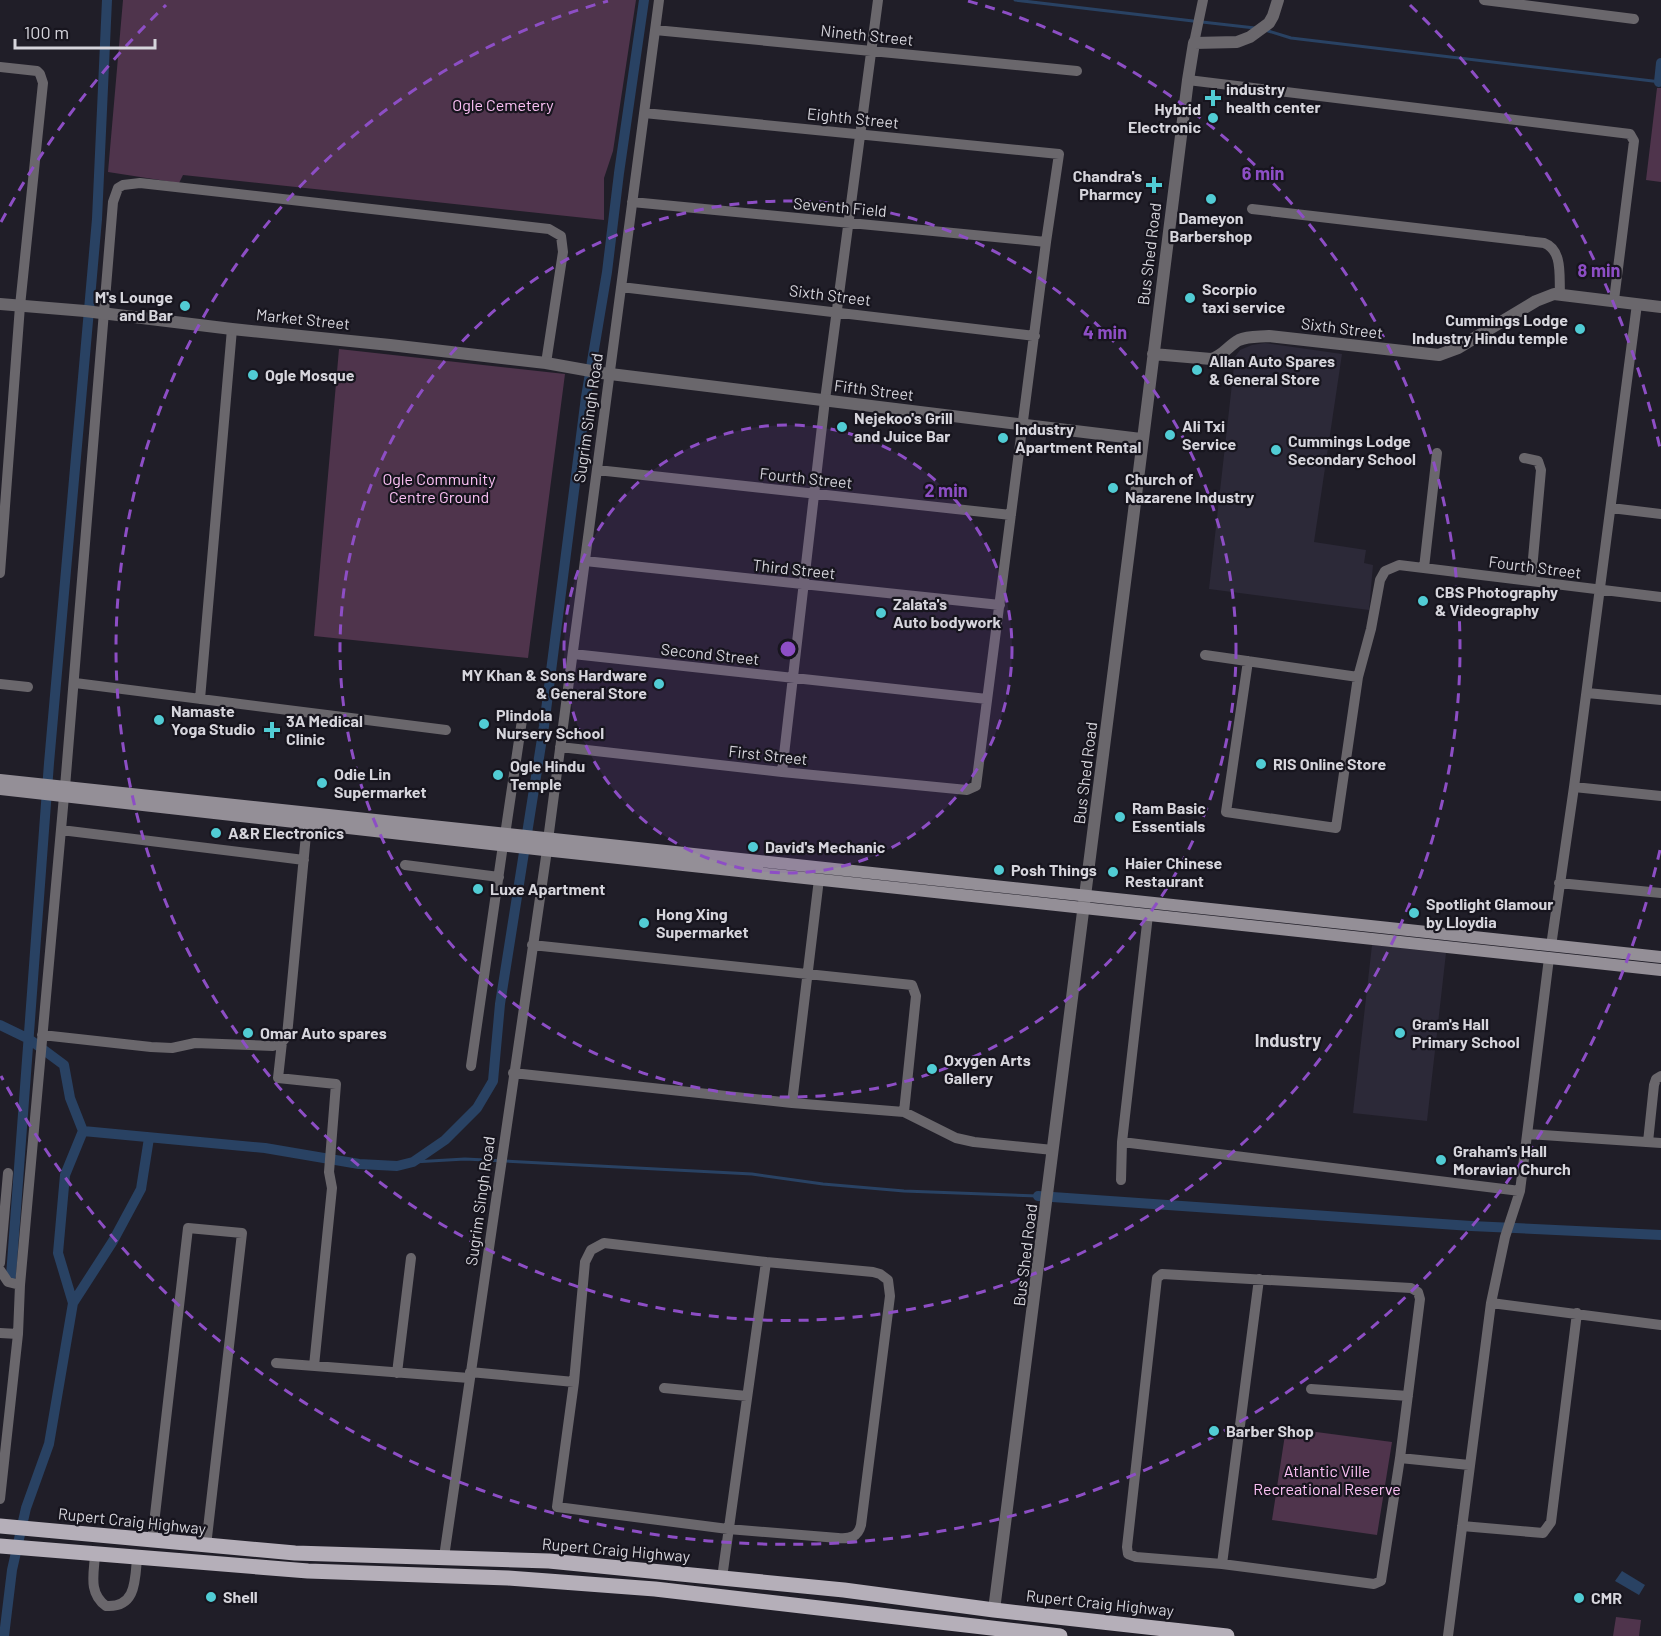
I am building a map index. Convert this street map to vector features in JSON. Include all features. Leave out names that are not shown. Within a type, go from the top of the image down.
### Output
[{"type":"main road","points":[[0,780],[54,790],[307,824],[506,840]]},
{"type":"main road","points":[[0,789],[54,790],[506,840],[819,879],[1086,902],[1148,915],[1550,952],[1661,957]]},
{"type":"main road","points":[[546,845],[1550,952],[1661,969]]},
{"type":"main road","name":"Rupert Craig Highway","points":[[1,1526],[295,1553],[549,1561],[844,1590],[994,1610],[1227,1636]]},
{"type":"main road","points":[[0,1546],[308,1571],[508,1578],[655,1589],[1060,1636]]},
{"type":"street","name":"Sugrim Singh Road","points":[[444,1557],[573,654],[597,470],[605,374],[621,287],[659,0]]},
{"type":"street","points":[[782,772],[825,400],[878,0]]},
{"type":"street","points":[[1203,0],[1194,43],[1238,42],[1250,37],[1269,23],[1278,0]]},
{"type":"street","points":[[1484,0],[1634,19]]},
{"type":"street","name":"Nineth Street","points":[[655,30],[1077,71]]},
{"type":"street","name":"Bus Shed Road","points":[[994,1610],[1047,1210],[1142,439],[1194,43]]},
{"type":"street","points":[[0,66],[37,71],[43,83],[3,489],[0,573]]},
{"type":"street","points":[[1188,80],[1630,134],[1634,141],[1614,300]]},
{"type":"street","name":"Eighth Street","points":[[644,113],[1059,154],[1046,242]]},
{"type":"street","points":[[0,1499],[18,1334],[20,1285],[61,831],[54,790],[75,683],[96,312],[113,202],[118,188],[123,185],[140,183],[549,230],[561,236],[563,252],[546,363]]},
{"type":"street","name":"Seventh Field","points":[[632,202],[1046,242]]},
{"type":"street","points":[[1252,209],[1544,243],[1551,246],[1557,254],[1560,293]]},
{"type":"street","points":[[987,699],[1046,242]]},
{"type":"street","name":"Sixth Street","points":[[621,287],[1035,336]]},
{"type":"street","name":"Sixth Street","points":[[1153,354],[1211,359],[1220,356],[1238,340],[1269,336],[1432,355],[1444,354],[1548,295],[1560,293],[1661,307]]},
{"type":"street","name":"Market Street","points":[[0,304],[96,312],[546,363],[605,374]]},
{"type":"street","points":[[1448,1636],[1468,1465],[1491,1303],[1506,1237],[1520,1191],[1637,304]]},
{"type":"street","points":[[200,699],[232,329]]},
{"type":"street","name":"Fifth Street","points":[[605,374],[1142,439]]},
{"type":"street","points":[[1424,568],[1437,453]]},
{"type":"street","points":[[1524,458],[1538,461],[1541,467],[1531,581]]},
{"type":"street","name":"Fourth Street","points":[[597,470],[1011,515]]},
{"type":"street","points":[[1611,508],[1661,514]]},
{"type":"street","name":"Third Street","points":[[585,561],[1000,605]]},
{"type":"street","name":"Fourth Street","points":[[1358,677],[1371,629],[1380,580],[1389,568],[1399,565],[1661,597]]},
{"type":"street","name":"Second Street","points":[[573,654],[987,699]]},
{"type":"street","points":[[1205,655],[1358,677],[1336,828],[1226,812],[1248,662]]},
{"type":"street","points":[[75,683],[446,730]]},
{"type":"street","points":[[0,684],[28,687]]},
{"type":"street","points":[[1587,693],[1661,700]]},
{"type":"street","name":"First Street","points":[[560,747],[967,790],[976,786],[987,699]]},
{"type":"street","points":[[471,1066],[522,720]]},
{"type":"street","points":[[1574,787],[1661,796]]},
{"type":"street","points":[[307,824],[286,1036],[282,1042],[278,1078],[336,1084],[329,1172],[332,1188],[314,1366]]},
{"type":"street","points":[[61,831],[304,860]]},
{"type":"street","points":[[405,865],[499,877]]},
{"type":"street","points":[[792,1103],[819,879]]},
{"type":"street","points":[[1559,883],[1661,893]]},
{"type":"street","points":[[1121,1180],[1122,1142],[1148,915]]},
{"type":"street","points":[[532,945],[909,984],[914,988],[916,996],[904,1112]]},
{"type":"street","points":[[42,1035],[172,1048],[204,1043],[273,1046],[282,1042]]},
{"type":"street","points":[[513,1073],[792,1103],[904,1112],[956,1138],[1053,1150]]},
{"type":"street","points":[[1648,1142],[1654,1085],[1656,1079],[1661,1076]]},
{"type":"street","points":[[1528,1134],[1661,1143]]},
{"type":"street","points":[[1122,1142],[1520,1191]]},
{"type":"street","points":[[0,1263],[8,1173]]},
{"type":"street","points":[[152,1541],[188,1228],[242,1233],[206,1546]]},
{"type":"street","points":[[612,1244],[873,1272],[888,1280],[890,1296],[861,1525],[854,1537],[728,1528],[557,1507],[574,1382],[585,1262],[591,1250],[598,1245],[612,1244]]},
{"type":"street","points":[[397,1372],[411,1258]]},
{"type":"street","points":[[722,1578],[766,1262]]},
{"type":"street","points":[[0,1270],[8,1282],[20,1285]]},
{"type":"street","points":[[1162,1274],[1411,1288],[1418,1292],[1420,1299],[1407,1396],[1381,1581],[1374,1584],[1222,1564],[1136,1557],[1128,1554],[1157,1278],[1162,1274]]},
{"type":"street","points":[[1222,1564],[1259,1279]]},
{"type":"street","points":[[1491,1303],[1661,1325]]},
{"type":"street","points":[[1462,1526],[1543,1533],[1551,1522],[1577,1313]]},
{"type":"street","points":[[0,1333],[18,1334]]},
{"type":"street","points":[[276,1363],[574,1382]]},
{"type":"street","points":[[664,1388],[747,1396]]},
{"type":"street","points":[[1311,1389],[1407,1396]]},
{"type":"street","points":[[1400,1458],[1468,1465]]},
{"type":"street","points":[[96,1554],[94,1592],[101,1603],[106,1606],[126,1602],[132,1593],[136,1579],[137,1558]]},
{"type":"shaded area","name":"Cummings Lodge Secondary School","points":[[1265,343],[1342,354],[1314,542],[1366,550],[1364,563],[1373,565],[1369,610],[1209,589],[1235,357],[1240,350]]},
{"type":"shaded area","name":"Gram's Hall Primary School","points":[[1372,945],[1446,953],[1427,1121],[1353,1113]]},
{"type":"green space","name":"Ogle Cemetery","points":[[123,0],[636,0],[613,151],[604,178],[604,220],[183,175],[179,183],[108,172]]},
{"type":"green space","points":[[1657,88],[1661,88],[1661,182],[1646,180]]},
{"type":"green space","name":"Ogle Community Centre Ground","points":[[339,349],[565,374],[528,658],[314,636]]},
{"type":"green space","name":"Atlantic Ville Recreational Reserve","points":[[1286,1428],[1392,1442],[1377,1535],[1272,1520]]},
{"type":"green space","points":[[1616,1617],[1641,1620],[1639,1636],[1613,1636]]},
{"type":"water","points":[[1622,1571],[1645,1585],[1639,1595],[1615,1581]]},
{"type":"waterway","points":[[11,1276],[49,763],[97,219],[107,0]]},
{"type":"waterway","points":[[83,1131],[265,1148],[359,1164],[397,1166],[413,1162],[445,1140],[477,1108],[493,1081],[500,1004],[544,726],[586,397],[607,272],[644,0]]},
{"type":"waterway","points":[[1015,0],[1193,21]]},
{"type":"waterway","points":[[1202,22],[1255,28]]},
{"type":"waterway","points":[[1265,30],[1291,38],[1661,82]]},
{"type":"waterway","points":[[1659,82],[1661,63]]},
{"type":"waterway","points":[[0,1025],[29,1039],[64,1065],[70,1098],[83,1131],[65,1175],[58,1253],[73,1303]]},
{"type":"waterway","points":[[4,1636],[12,1570],[26,1508],[49,1444],[73,1303],[113,1241],[141,1189],[149,1138]]},
{"type":"waterway","points":[[413,1162],[465,1159],[752,1174],[823,1184],[904,1191],[1038,1196]]},
{"type":"waterway","points":[[1038,1196],[1471,1226],[1661,1235]]},
{"type":"place","name":"industry health center","points":[[1213,98]]},
{"type":"place","name":"Hybrid Electronic","points":[[1213,118]]},
{"type":"place","name":"Chandra's Pharmcy","points":[[1154,185]]},
{"type":"place","name":"Dameyon Barbershop","points":[[1211,199]]},
{"type":"place","name":"Scorpio taxi service","points":[[1190,298]]},
{"type":"place","name":"M's Lounge and Bar","points":[[185,306]]},
{"type":"place","name":"Cummings Lodge Industry Hindu temple","points":[[1580,329]]},
{"type":"place","name":"Allan Auto Spares & General Store","points":[[1197,370]]},
{"type":"place","name":"Ogle Mosque","points":[[253,375]]},
{"type":"place","name":"Nejekoo's Grill and Juice Bar","points":[[842,427]]},
{"type":"place","name":"Ali Txi Service","points":[[1170,435]]},
{"type":"place","name":"Industry Apartment Rental","points":[[1003,438]]},
{"type":"place","name":"Cummings Lodge Secondary School","points":[[1276,450]]},
{"type":"place","name":"Church of Nazarene Industry","points":[[1113,488]]},
{"type":"place","name":"CBS Photography & Videography","points":[[1423,601]]},
{"type":"place","name":"Zalata's Auto bodywork","points":[[881,613]]},
{"type":"place","name":"MY Khan & Sons Hardware & General Store","points":[[659,684]]},
{"type":"place","name":"Namaste Yoga Studio","points":[[159,720]]},
{"type":"place","name":"Plindola Nursery School","points":[[484,724]]},
{"type":"place","name":"3A Medical Clinic","points":[[272,730]]},
{"type":"place","name":"RIS Online Store","points":[[1261,764]]},
{"type":"place","name":"Ogle Hindu Temple","points":[[498,775]]},
{"type":"place","name":"Odie Lin Supermarket","points":[[322,783]]},
{"type":"place","name":"Ram Basic Essentials","points":[[1120,817]]},
{"type":"place","name":"A&R Electronics","points":[[216,833]]},
{"type":"place","name":"David's Mechanic","points":[[753,847]]},
{"type":"place","name":"Posh Things","points":[[999,870]]},
{"type":"place","name":"Haier Chinese Restaurant","points":[[1113,872]]},
{"type":"place","name":"Luxe Apartment","points":[[478,889]]},
{"type":"place","name":"Spotlight Glamour by Lloydia","points":[[1414,913]]},
{"type":"place","name":"Hong Xing Supermarket","points":[[644,923]]},
{"type":"place","name":"Omar Auto spares","points":[[248,1033]]},
{"type":"place","name":"Gram's Hall Primary School","points":[[1400,1033]]},
{"type":"place","name":"Oxygen Arts Gallery","points":[[932,1069]]},
{"type":"place","name":"Graham's Hall Moravian Church","points":[[1441,1160]]},
{"type":"place","name":"Barber Shop","points":[[1214,1431]]},
{"type":"place","name":"Shell","points":[[211,1597]]},
{"type":"place","name":"CMR","points":[[1579,1598]]},
{"type":"district","name":"Industry","points":[[1288,1041]]}]
